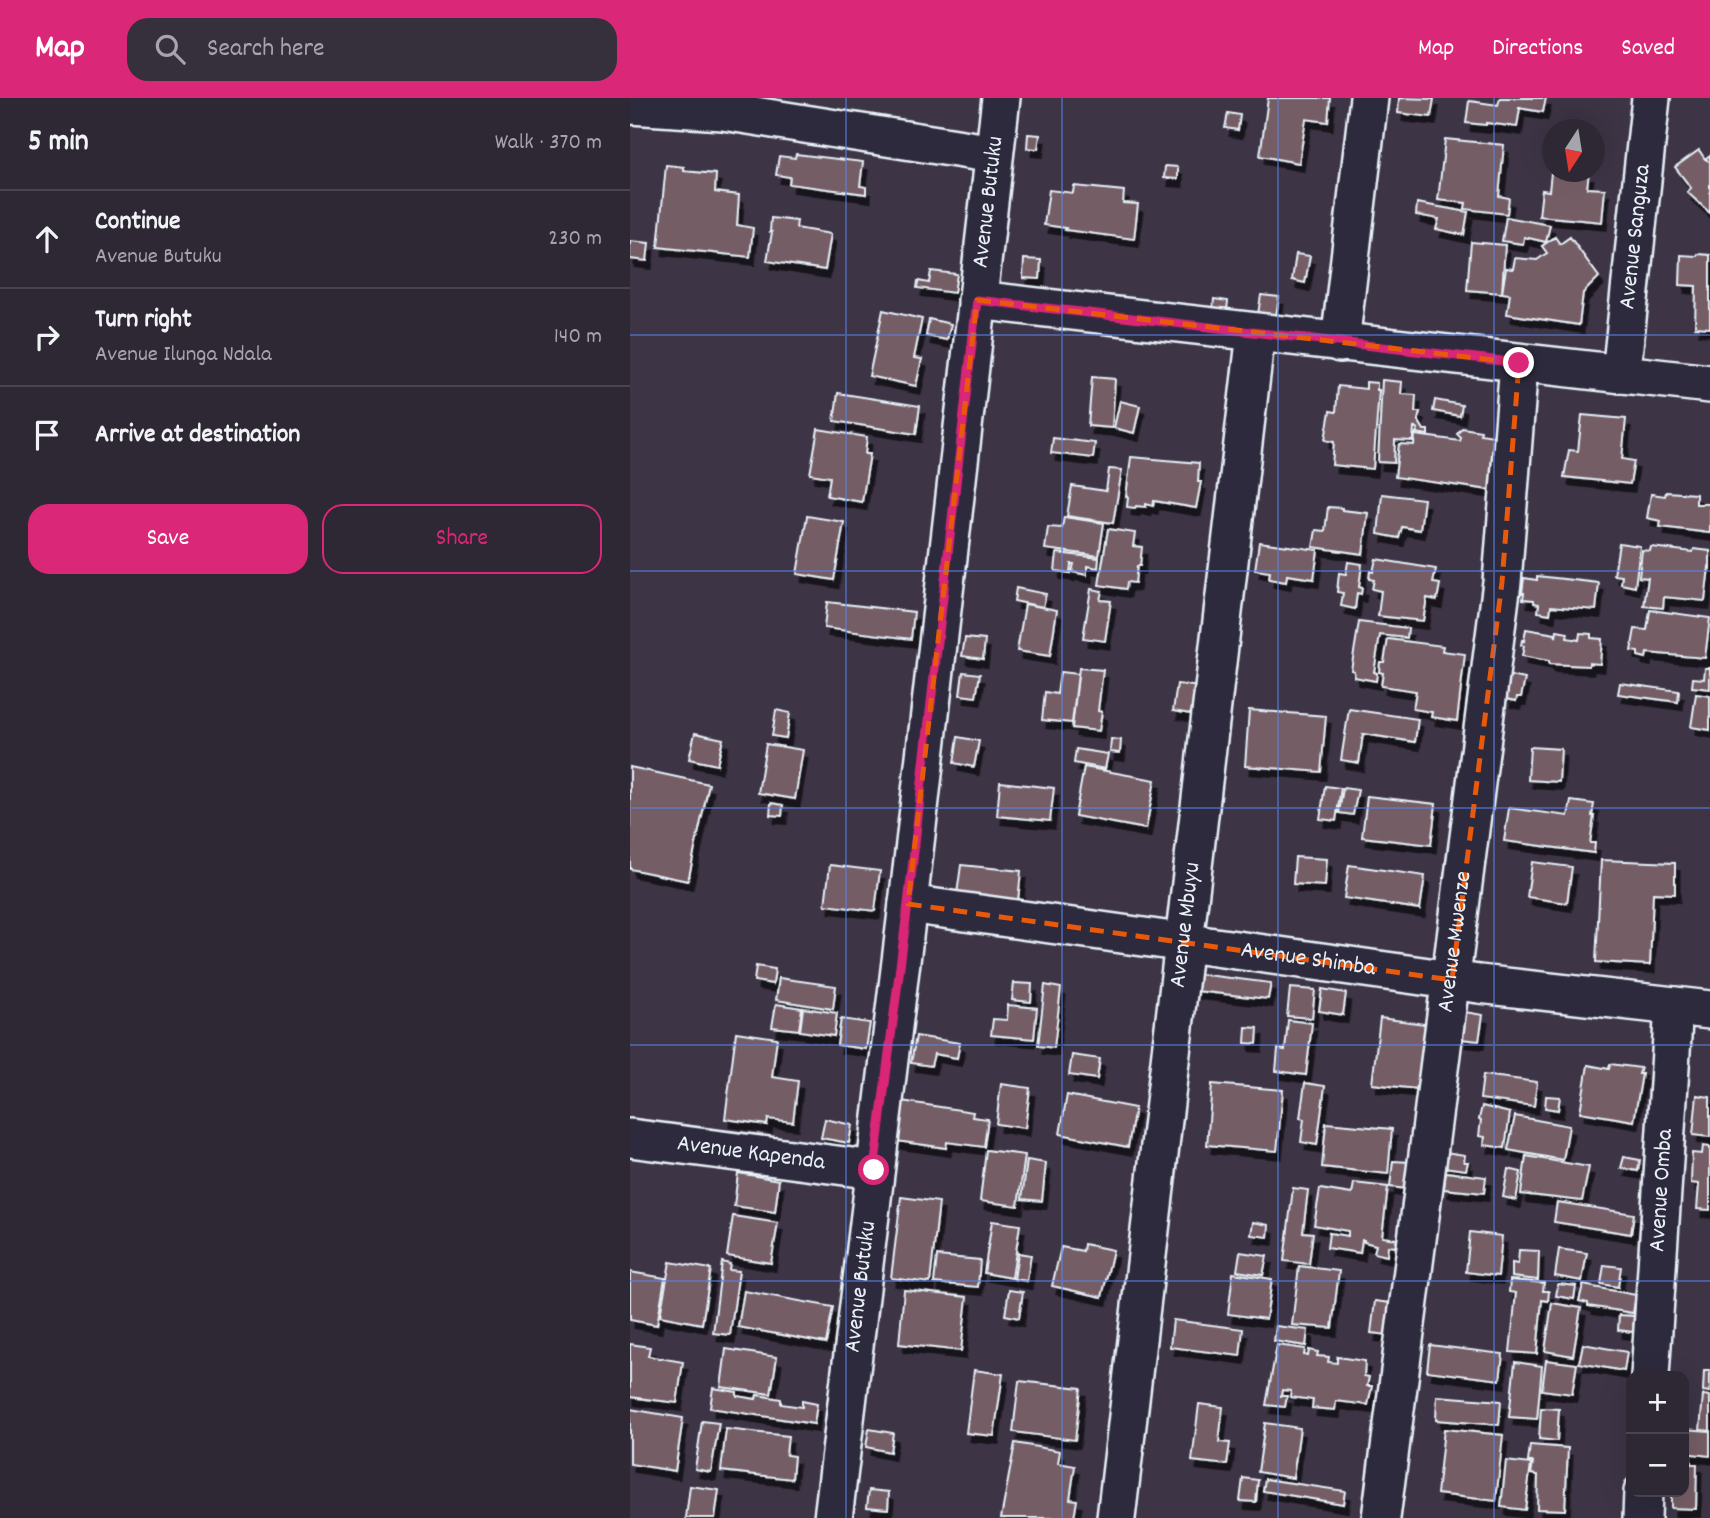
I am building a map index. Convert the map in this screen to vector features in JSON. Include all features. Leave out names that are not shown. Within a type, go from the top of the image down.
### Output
[{"type":"street","name":"Avenue Butuku","points":[[833,1518],[908,904],[1001,98]]},
{"type":"street","points":[[1340,343],[1369,98]]},
{"type":"street","name":"Avenue Sanguza","points":[[1621,374],[1651,98]]},
{"type":"street","points":[[630,105],[723,104],[994,154]]},
{"type":"street","points":[[977,300],[1710,384]]},
{"type":"street","name":"Avenue Mbuyu","points":[[1116,1518],[1256,333]]},
{"type":"street","name":"Avenue Mwenze","points":[[1381,1518],[1502,582],[1519,363]]},
{"type":"street","name":"Avenue Shimba","points":[[908,904],[1451,980],[1710,1010]]},
{"type":"street","name":"Avenue Omba","points":[[1650,1371],[1674,1006]]},
{"type":"street","name":"Avenue Kapenda","points":[[630,1138],[874,1170]]},
{"type":"street","points":[[1642,1518],[1643,1497]]},
{"type":"highlighted area","points":[[977,300],[1519,363],[1502,582],[1452,980],[908,904]]},
{"type":"building","points":[[1268,98],[1330,98],[1328,122],[1306,119],[1299,163],[1260,156]]},
{"type":"building","points":[[1399,98],[1434,99],[1431,117],[1398,113]]},
{"type":"building","points":[[1500,98],[1546,98],[1543,112],[1520,108],[1517,127],[1466,123],[1469,101],[1498,105]]},
{"type":"building","points":[[1228,113],[1240,115],[1238,130],[1225,128]]},
{"type":"building","points":[[1028,134],[1040,135],[1038,149],[1027,148]]},
{"type":"building","points":[[1445,139],[1504,145],[1499,196],[1509,198],[1507,214],[1465,209],[1466,203],[1438,200]]},
{"type":"building","points":[[1699,150],[1707,160],[1710,155],[1710,213],[1687,192],[1691,188],[1675,167]]},
{"type":"building","points":[[796,154],[863,162],[860,186],[866,187],[866,194],[789,184],[790,177],[776,175],[779,156],[795,158]]},
{"type":"building","points":[[666,165],[684,167],[684,171],[716,174],[715,192],[739,195],[737,225],[753,228],[750,257],[658,247]]},
{"type":"building","points":[[1165,166],[1178,167],[1178,179],[1164,178]]},
{"type":"building","points":[[1550,182],[1588,182],[1587,188],[1605,189],[1602,222],[1539,216],[1542,190],[1549,191]]},
{"type":"building","points":[[1074,186],[1124,191],[1123,203],[1138,204],[1134,239],[1044,225],[1049,190],[1073,193]]},
{"type":"building","points":[[1417,203],[1468,212],[1464,235],[1436,229],[1439,219],[1416,215]]},
{"type":"building","points":[[1506,217],[1550,225],[1546,242],[1524,237],[1523,244],[1502,241]]},
{"type":"building","points":[[771,218],[797,221],[796,228],[831,234],[825,270],[767,261],[772,232]]},
{"type":"building","points":[[1555,237],[1560,244],[1570,237],[1599,277],[1583,293],[1579,325],[1507,314],[1510,294],[1502,293],[1506,268],[1513,269],[1515,258],[1537,260],[1547,253],[1542,246]]},
{"type":"building","points":[[630,241],[649,243],[647,261],[630,259]]},
{"type":"building","points":[[1471,242],[1505,245],[1502,293],[1467,290]]},
{"type":"building","points":[[1296,254],[1310,256],[1305,283],[1292,280]]},
{"type":"building","points":[[1681,255],[1710,255],[1710,328],[1695,327],[1696,286],[1680,285]]},
{"type":"building","points":[[1024,259],[1041,260],[1040,279],[1023,278]]},
{"type":"building","points":[[931,271],[957,274],[954,293],[917,288],[918,281],[929,283]]},
{"type":"building","points":[[1261,295],[1279,297],[1276,316],[1258,314]]},
{"type":"building","points":[[1214,299],[1228,301],[1227,310],[1213,309]]},
{"type":"building","points":[[883,310],[922,319],[914,358],[922,359],[916,386],[869,376]]},
{"type":"building","points":[[929,319],[951,324],[947,340],[926,336]]},
{"type":"building","points":[[1092,377],[1115,379],[1112,428],[1088,426]]},
{"type":"building","points":[[1382,380],[1402,382],[1401,394],[1416,395],[1415,412],[1420,412],[1418,420],[1424,430],[1428,430],[1428,435],[1416,433],[1418,429],[1414,427],[1413,441],[1395,440],[1394,463],[1378,462]]},
{"type":"building","points":[[1366,382],[1377,383],[1379,390],[1373,469],[1332,465],[1334,442],[1325,440],[1330,411],[1336,412],[1338,386],[1366,389]]},
{"type":"building","points":[[838,393],[920,406],[916,434],[834,421]]},
{"type":"building","points":[[1435,400],[1462,405],[1460,416],[1433,411]]},
{"type":"building","points":[[1120,401],[1140,406],[1134,433],[1114,428]]},
{"type":"building","points":[[1582,415],[1626,419],[1622,459],[1634,461],[1630,484],[1564,477],[1569,450],[1578,451]]},
{"type":"building","points":[[1462,428],[1494,436],[1493,446],[1496,446],[1490,490],[1395,477],[1399,444],[1414,445],[1415,435],[1460,441],[1461,438],[1457,434]]},
{"type":"building","points":[[818,429],[867,437],[865,454],[870,454],[862,502],[827,496],[830,477],[810,474]]},
{"type":"building","points":[[1053,438],[1095,443],[1093,458],[1051,453]]},
{"type":"building","points":[[1131,457],[1199,463],[1198,482],[1201,482],[1196,508],[1154,501],[1153,506],[1146,504],[1146,507],[1127,507]]},
{"type":"building","points":[[1109,469],[1122,470],[1113,523],[1067,516],[1072,486],[1106,491]]},
{"type":"building","points":[[1666,492],[1696,494],[1696,504],[1710,504],[1710,533],[1660,527],[1661,521],[1647,518],[1651,494],[1665,496]]},
{"type":"building","points":[[1382,494],[1424,499],[1420,530],[1402,527],[1399,538],[1378,534]]},
{"type":"building","points":[[1328,507],[1368,513],[1363,554],[1313,547],[1316,530],[1325,531]]},
{"type":"building","points":[[807,516],[844,522],[834,580],[797,574]]},
{"type":"building","points":[[1064,517],[1104,523],[1099,556],[1045,549],[1048,527],[1062,528]]},
{"type":"building","points":[[1108,529],[1135,533],[1133,546],[1142,547],[1135,583],[1127,582],[1126,589],[1099,585]]},
{"type":"building","points":[[1259,542],[1318,550],[1314,579],[1287,575],[1286,582],[1269,579],[1270,572],[1255,570]]},
{"type":"building","points":[[1619,543],[1640,546],[1635,587],[1621,584],[1622,576],[1614,575]]},
{"type":"building","points":[[1651,547],[1693,552],[1694,549],[1710,551],[1705,601],[1664,597],[1663,608],[1644,606],[1648,578],[1639,577],[1642,550],[1650,551]]},
{"type":"building","points":[[1057,553],[1099,558],[1098,568],[1087,566],[1087,575],[1072,572],[1074,564],[1071,564],[1070,573],[1055,571]]},
{"type":"building","points":[[1376,559],[1436,569],[1433,583],[1440,584],[1437,600],[1427,598],[1423,621],[1378,616],[1381,591],[1372,589],[1374,580],[1369,579]]},
{"type":"building","points":[[1348,562],[1362,564],[1359,587],[1362,588],[1361,594],[1357,593],[1355,609],[1341,606],[1343,593],[1337,592],[1339,573],[1346,574]]},
{"type":"building","points":[[1537,576],[1599,583],[1596,610],[1551,606],[1550,614],[1538,612],[1539,604],[1534,603],[1534,600],[1523,599],[1522,593],[1524,578],[1537,580]]},
{"type":"building","points":[[1016,588],[1046,594],[1043,607],[1014,601]]},
{"type":"building","points":[[1091,589],[1102,591],[1100,600],[1111,601],[1105,641],[1083,638]]},
{"type":"building","points":[[827,602],[914,612],[911,639],[824,628]]},
{"type":"building","points":[[1025,604],[1057,610],[1050,656],[1017,651]]},
{"type":"building","points":[[1650,610],[1710,618],[1705,658],[1647,653],[1646,658],[1631,651],[1635,629],[1647,630]]},
{"type":"building","points":[[1359,622],[1408,628],[1407,638],[1380,635],[1374,672],[1377,673],[1376,681],[1354,677],[1354,671],[1351,670]]},
{"type":"building","points":[[1526,629],[1555,634],[1556,637],[1557,631],[1568,633],[1567,638],[1579,640],[1580,633],[1602,639],[1600,664],[1549,664],[1549,661],[1522,656],[1524,646],[1521,645]]},
{"type":"building","points":[[965,638],[985,640],[983,659],[962,656]]},
{"type":"building","points":[[1388,639],[1443,646],[1442,651],[1465,654],[1457,721],[1431,717],[1432,712],[1413,709],[1416,691],[1381,686],[1383,673],[1379,672],[1380,662],[1384,662]]},
{"type":"building","points":[[1079,668],[1103,670],[1098,711],[1102,712],[1099,731],[1072,728]]},
{"type":"building","points":[[1705,668],[1710,668],[1710,689],[1692,687],[1693,678],[1704,679]]},
{"type":"building","points":[[963,672],[980,674],[976,697],[960,695]]},
{"type":"building","points":[[1060,672],[1078,674],[1072,723],[1042,720],[1045,692],[1057,694]]},
{"type":"building","points":[[1506,675],[1525,679],[1521,697],[1517,697],[1516,701],[1506,699],[1507,694],[1503,693]]},
{"type":"building","points":[[1620,683],[1679,691],[1678,702],[1618,694]]},
{"type":"building","points":[[1177,684],[1200,687],[1196,715],[1173,711]]},
{"type":"building","points":[[1696,694],[1710,696],[1710,730],[1691,727]]},
{"type":"building","points":[[1349,709],[1418,719],[1415,742],[1363,734],[1359,763],[1341,760]]},
{"type":"building","points":[[776,710],[790,713],[786,738],[772,736]]},
{"type":"building","points":[[1249,710],[1326,716],[1321,772],[1245,766]]},
{"type":"building","points":[[695,733],[723,739],[717,765],[689,759]]},
{"type":"building","points":[[958,737],[979,741],[974,767],[954,763]]},
{"type":"building","points":[[1111,739],[1121,740],[1120,753],[1110,752]]},
{"type":"building","points":[[766,744],[803,750],[795,799],[758,793]]},
{"type":"building","points":[[1530,747],[1561,749],[1559,782],[1528,780]]},
{"type":"building","points":[[1076,749],[1108,754],[1105,769],[1074,763]]},
{"type":"building","points":[[630,767],[709,784],[688,881],[630,869]]},
{"type":"building","points":[[1084,767],[1155,780],[1146,829],[1075,816]]},
{"type":"building","points":[[1000,782],[1054,788],[1050,821],[997,816]]},
{"type":"building","points":[[1325,786],[1341,788],[1336,821],[1320,819]]},
{"type":"building","points":[[1343,788],[1358,790],[1353,815],[1339,813]]},
{"type":"building","points":[[1367,796],[1436,804],[1431,845],[1362,837]]},
{"type":"building","points":[[1571,801],[1594,804],[1590,843],[1595,843],[1594,853],[1504,841],[1509,808],[1568,816]]},
{"type":"building","points":[[771,803],[783,805],[782,816],[770,815]]},
{"type":"building","points":[[1295,857],[1327,859],[1325,886],[1293,884]]},
{"type":"building","points":[[1601,860],[1675,863],[1675,894],[1653,893],[1650,965],[1596,962]]},
{"type":"building","points":[[1532,862],[1572,867],[1567,903],[1527,897]]},
{"type":"building","points":[[830,865],[880,871],[875,911],[825,905]]},
{"type":"building","points":[[961,865],[1021,871],[1018,901],[957,894]]},
{"type":"building","points":[[1349,865],[1425,876],[1420,909],[1344,898]]},
{"type":"building","points":[[756,966],[775,969],[773,984],[754,981]]},
{"type":"building","points":[[1198,974],[1271,983],[1268,999],[1196,991]]},
{"type":"building","points":[[779,978],[836,986],[833,1009],[776,1000]]},
{"type":"building","points":[[1014,983],[1032,984],[1031,1002],[1012,1000]]},
{"type":"building","points":[[1045,985],[1061,988],[1054,1048],[1038,1046]]},
{"type":"building","points":[[1290,988],[1315,990],[1312,1018],[1287,1016]]},
{"type":"building","points":[[1322,989],[1346,993],[1343,1015],[1319,1011]]},
{"type":"building","points":[[776,1004],[802,1008],[799,1030],[772,1027]]},
{"type":"building","points":[[1008,1005],[1037,1008],[1034,1039],[991,1035],[993,1019],[1007,1020]]},
{"type":"building","points":[[803,1008],[837,1013],[834,1036],[800,1031]]},
{"type":"building","points":[[1465,1012],[1483,1015],[1479,1041],[1461,1039]]},
{"type":"building","points":[[1380,1018],[1425,1024],[1417,1089],[1372,1084]]},
{"type":"building","points":[[841,1019],[870,1023],[866,1049],[837,1045]]},
{"type":"building","points":[[1288,1020],[1312,1023],[1306,1075],[1276,1071],[1278,1049],[1285,1050]]},
{"type":"building","points":[[1246,1027],[1258,1028],[1257,1044],[1245,1043]]},
{"type":"building","points":[[736,1032],[777,1038],[772,1077],[798,1081],[793,1122],[768,1119],[767,1125],[725,1119]]},
{"type":"building","points":[[916,1036],[960,1043],[957,1058],[934,1054],[931,1066],[911,1063]]},
{"type":"building","points":[[1072,1055],[1100,1059],[1097,1079],[1069,1075]]},
{"type":"building","points":[[1610,1064],[1641,1068],[1634,1121],[1580,1112],[1588,1065],[1609,1069]]},
{"type":"building","points":[[1483,1075],[1537,1082],[1534,1106],[1480,1099]]},
{"type":"building","points":[[1305,1083],[1325,1086],[1317,1145],[1301,1142],[1304,1119],[1300,1118]]},
{"type":"building","points":[[1001,1084],[1030,1088],[1025,1128],[996,1124]]},
{"type":"building","points":[[1212,1084],[1283,1090],[1277,1151],[1207,1145]]},
{"type":"building","points":[[1067,1095],[1135,1108],[1128,1147],[1060,1134]]},
{"type":"building","points":[[1697,1095],[1710,1097],[1710,1137],[1693,1135]]},
{"type":"building","points":[[1546,1096],[1560,1097],[1558,1110],[1545,1108]]},
{"type":"building","points":[[895,1100],[973,1112],[972,1117],[988,1119],[984,1147],[947,1142],[946,1148],[889,1140]]},
{"type":"building","points":[[1482,1106],[1510,1113],[1505,1148],[1484,1145],[1485,1137],[1479,1136]]},
{"type":"building","points":[[1515,1116],[1569,1126],[1563,1160],[1508,1150]]},
{"type":"building","points":[[825,1119],[852,1125],[849,1143],[821,1138]]},
{"type":"building","points":[[1326,1123],[1392,1129],[1388,1174],[1322,1167]]},
{"type":"building","points":[[1703,1146],[1710,1147],[1710,1210],[1697,1209],[1699,1184],[1691,1183],[1692,1153],[1702,1154]]},
{"type":"building","points":[[986,1150],[1025,1155],[1018,1206],[980,1201]]},
{"type":"building","points":[[1445,1152],[1465,1155],[1464,1162],[1468,1162],[1466,1170],[1443,1167]]},
{"type":"building","points":[[1526,1156],[1589,1167],[1582,1201],[1521,1194]]},
{"type":"building","points":[[1624,1157],[1640,1160],[1638,1171],[1621,1168]]},
{"type":"building","points":[[1027,1160],[1046,1163],[1042,1201],[1022,1199]]},
{"type":"building","points":[[1393,1161],[1410,1162],[1407,1189],[1390,1187]]},
{"type":"building","points":[[1508,1169],[1521,1172],[1516,1200],[1503,1197]]},
{"type":"building","points":[[1446,1172],[1486,1177],[1484,1193],[1444,1189]]},
{"type":"building","points":[[738,1173],[779,1180],[775,1212],[734,1206]]},
{"type":"building","points":[[1354,1183],[1388,1187],[1382,1237],[1397,1239],[1395,1247],[1388,1246],[1387,1256],[1374,1253],[1376,1245],[1364,1240],[1360,1253],[1327,1248],[1329,1233],[1348,1236],[1348,1231],[1314,1225],[1320,1189],[1352,1194]]},
{"type":"building","points":[[1293,1188],[1308,1190],[1303,1232],[1313,1233],[1309,1264],[1284,1261]]},
{"type":"building","points":[[901,1197],[939,1202],[930,1283],[891,1278]]},
{"type":"building","points":[[1557,1202],[1634,1214],[1631,1234],[1554,1222]]},
{"type":"building","points":[[733,1216],[778,1223],[771,1263],[727,1256]]},
{"type":"building","points":[[992,1221],[1020,1225],[1012,1278],[984,1273]]},
{"type":"building","points":[[1253,1222],[1269,1225],[1268,1237],[1251,1235]]},
{"type":"building","points":[[1470,1232],[1502,1236],[1498,1276],[1466,1272]]},
{"type":"building","points":[[1084,1244],[1113,1250],[1102,1297],[1052,1286],[1061,1247],[1083,1251]]},
{"type":"building","points":[[1559,1249],[1587,1253],[1582,1281],[1555,1276]]},
{"type":"building","points":[[1519,1250],[1539,1251],[1538,1280],[1512,1277],[1512,1263],[1518,1264]]},
{"type":"building","points":[[1240,1252],[1267,1256],[1263,1275],[1237,1271]]},
{"type":"building","points":[[1018,1253],[1031,1255],[1027,1281],[1014,1279]]},
{"type":"building","points":[[937,1256],[980,1260],[978,1287],[934,1283]]},
{"type":"building","points":[[670,1262],[711,1269],[702,1324],[660,1316]]},
{"type":"building","points":[[722,1262],[730,1264],[729,1270],[739,1271],[730,1335],[713,1333]]},
{"type":"building","points":[[1604,1265],[1621,1267],[1618,1287],[1601,1284]]},
{"type":"building","points":[[1299,1266],[1339,1271],[1332,1328],[1292,1325]]},
{"type":"building","points":[[630,1272],[665,1278],[657,1325],[630,1320]]},
{"type":"building","points":[[1233,1273],[1272,1279],[1266,1319],[1228,1314]]},
{"type":"building","points":[[1510,1280],[1544,1283],[1543,1291],[1549,1291],[1548,1301],[1542,1300],[1537,1354],[1510,1352],[1516,1293],[1509,1292]]},
{"type":"building","points":[[1558,1284],[1576,1286],[1574,1299],[1556,1296]]},
{"type":"building","points":[[1583,1285],[1636,1295],[1633,1313],[1588,1306],[1588,1303],[1579,1301]]},
{"type":"building","points":[[904,1290],[967,1297],[961,1351],[899,1344]]},
{"type":"building","points":[[1009,1290],[1023,1292],[1019,1318],[1005,1315]]},
{"type":"building","points":[[744,1291],[833,1307],[826,1343],[738,1327]]},
{"type":"building","points":[[1375,1301],[1391,1303],[1388,1335],[1371,1333]]},
{"type":"building","points":[[1552,1303],[1581,1308],[1573,1356],[1545,1351]]},
{"type":"building","points":[[1619,1315],[1634,1316],[1633,1332],[1618,1330]]},
{"type":"building","points":[[1173,1320],[1243,1329],[1240,1356],[1170,1347]]},
{"type":"building","points":[[1276,1326],[1308,1330],[1306,1346],[1274,1341]]},
{"type":"building","points":[[630,1344],[650,1347],[648,1356],[683,1362],[677,1403],[630,1397]]},
{"type":"building","points":[[1583,1344],[1627,1352],[1624,1371],[1579,1363]]},
{"type":"building","points":[[1277,1345],[1305,1349],[1304,1355],[1308,1356],[1309,1350],[1318,1352],[1317,1356],[1329,1357],[1328,1362],[1337,1363],[1337,1357],[1365,1361],[1364,1376],[1369,1377],[1367,1386],[1372,1386],[1368,1405],[1336,1401],[1335,1410],[1312,1408],[1313,1400],[1290,1397],[1291,1391],[1282,1390],[1281,1396],[1287,1396],[1285,1407],[1266,1405]]},
{"type":"building","points":[[1430,1345],[1503,1354],[1500,1380],[1427,1371]]},
{"type":"building","points":[[726,1349],[777,1357],[771,1394],[721,1387]]},
{"type":"building","points":[[1546,1360],[1577,1364],[1572,1394],[1542,1390]]},
{"type":"building","points":[[1515,1362],[1542,1366],[1537,1419],[1509,1417]]},
{"type":"building","points":[[974,1370],[1003,1374],[994,1436],[966,1433]]},
{"type":"building","points":[[1704,1371],[1710,1371],[1710,1392],[1703,1391]]},
{"type":"building","points":[[1019,1381],[1081,1388],[1075,1440],[1013,1432]]},
{"type":"building","points":[[713,1388],[737,1392],[737,1396],[756,1399],[757,1395],[781,1399],[781,1404],[802,1407],[802,1401],[817,1404],[814,1424],[710,1408]]},
{"type":"building","points":[[1703,1395],[1710,1396],[1710,1431],[1700,1430]]},
{"type":"building","points":[[1437,1396],[1501,1401],[1499,1425],[1436,1420]]},
{"type":"building","points":[[1199,1404],[1223,1407],[1219,1442],[1230,1443],[1227,1465],[1192,1461]]},
{"type":"building","points":[[1541,1408],[1559,1409],[1557,1441],[1539,1439]]},
{"type":"building","points":[[630,1409],[683,1418],[675,1471],[630,1464]]},
{"type":"building","points":[[702,1421],[719,1423],[711,1472],[695,1469]]},
{"type":"building","points":[[1265,1423],[1300,1428],[1293,1478],[1258,1472]]},
{"type":"building","points":[[726,1429],[788,1436],[786,1455],[794,1456],[792,1479],[721,1471]]},
{"type":"building","points":[[869,1429],[893,1433],[890,1452],[866,1447]]},
{"type":"building","points":[[1444,1429],[1503,1435],[1496,1501],[1437,1494]]},
{"type":"building","points":[[1689,1429],[1710,1431],[1710,1456],[1689,1454]]},
{"type":"building","points":[[1015,1443],[1060,1451],[1058,1463],[1075,1466],[1070,1499],[1077,1500],[1074,1518],[1001,1518]]},
{"type":"building","points":[[1530,1445],[1568,1448],[1565,1510],[1537,1509],[1538,1475],[1531,1474],[1533,1462],[1528,1462]]},
{"type":"building","points":[[1691,1457],[1691,1464],[1697,1464],[1696,1509],[1671,1508],[1671,1497],[1689,1497]]},
{"type":"building","points":[[1506,1461],[1531,1464],[1525,1510],[1501,1507]]},
{"type":"building","points":[[1243,1478],[1258,1480],[1256,1502],[1240,1501]]},
{"type":"building","points":[[1265,1479],[1345,1491],[1343,1504],[1263,1491]]},
{"type":"building","points":[[690,1486],[719,1490],[715,1518],[686,1518]]},
{"type":"building","points":[[869,1490],[889,1492],[888,1509],[867,1507]]},
{"type":"route","points":[[874,1170],[908,904],[977,300],[1519,363]]}]
